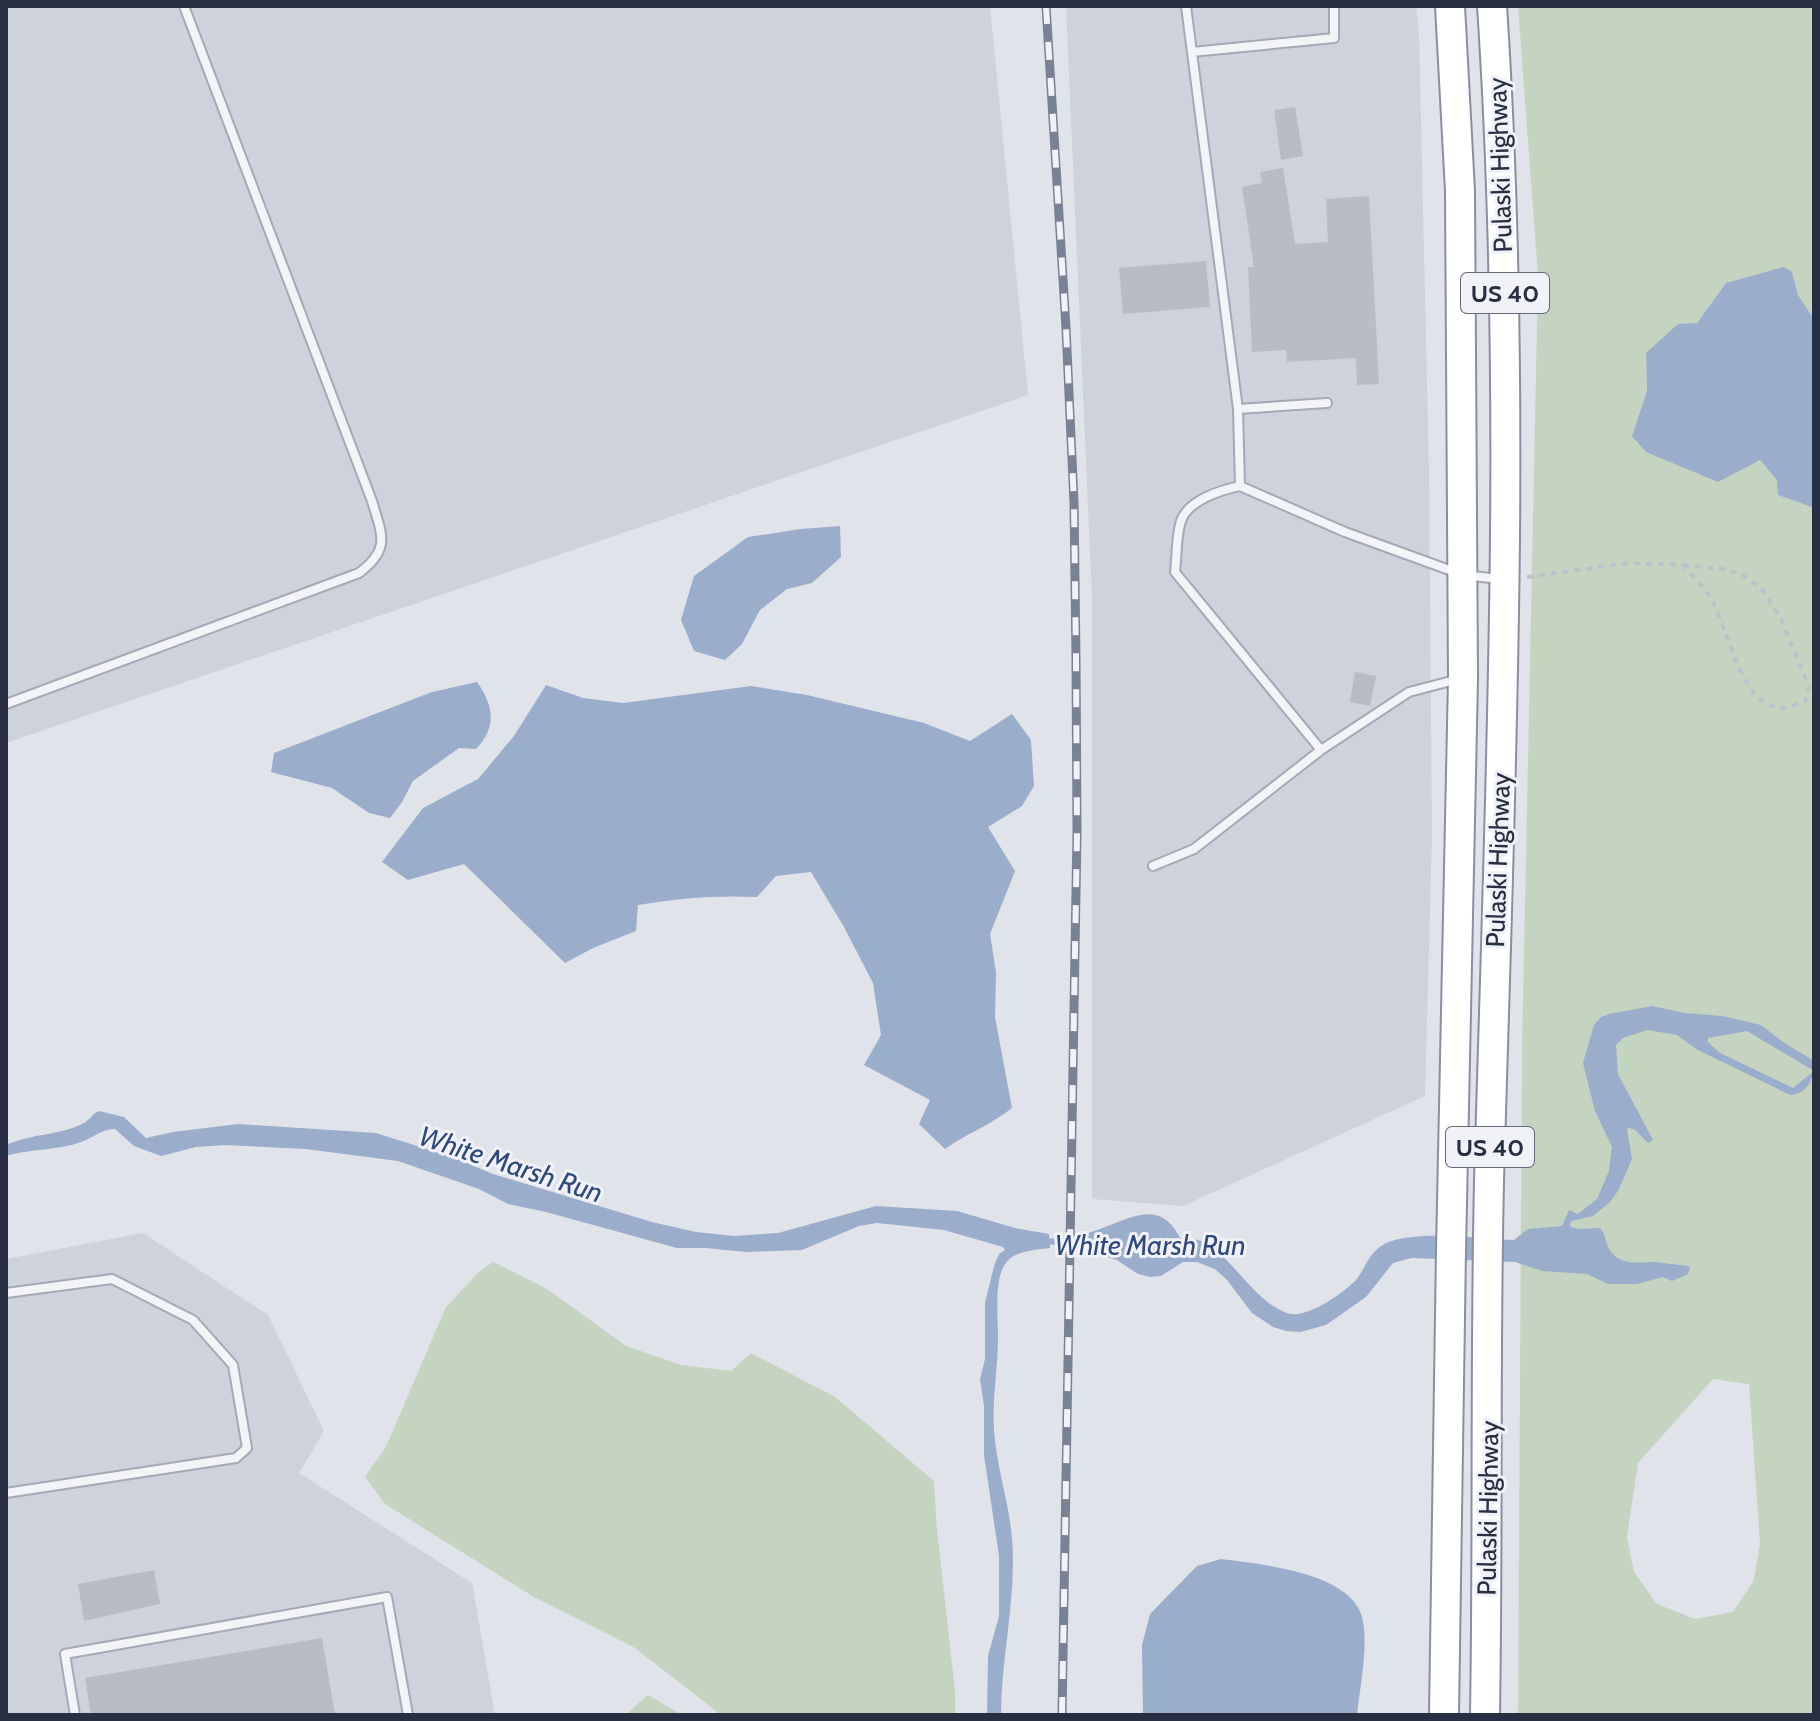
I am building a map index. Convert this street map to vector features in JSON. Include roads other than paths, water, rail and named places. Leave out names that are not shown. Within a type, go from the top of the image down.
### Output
[{"type":"highway","name":"Pulaski Highway","points":[[1444,1715],[1463,678],[1460,191],[1450,6]]},
{"type":"highway","name":"Pulaski Highway","points":[[1485,1715],[1489,1190],[1505,579],[1506,328],[1492,6]]},
{"type":"lane","points":[[6,704],[359,573],[381,551],[383,538],[372,501],[184,6]]},
{"type":"lane","points":[[1186,6],[1238,409],[1240,486]]},
{"type":"lane","points":[[1192,52],[1334,38],[1334,6]]},
{"type":"lane","points":[[1238,409],[1327,403]]},
{"type":"lane","points":[[1321,750],[1175,572],[1181,518],[1206,497],[1240,486],[1345,532],[1463,575],[1505,579]]},
{"type":"lane","points":[[1153,866],[1194,849],[1321,750],[1409,692],[1463,678]]},
{"type":"lane","points":[[6,1293],[112,1279],[193,1320],[233,1365],[247,1448],[236,1458],[6,1491]]},
{"type":"lane","points":[[75,1715],[65,1654],[387,1597],[408,1715]]},
{"type":"water","points":[[1784,267],[1792,272],[1798,295],[1814,319],[1814,508],[1778,495],[1777,480],[1760,460],[1718,482],[1646,452],[1632,436],[1647,391],[1646,353],[1678,324],[1697,323],[1726,283]]},
{"type":"water","points":[[840,526],[841,557],[812,583],[787,589],[760,610],[742,644],[725,660],[694,651],[681,620],[694,576],[748,537]]},
{"type":"water","points":[[477,682],[491,716],[483,741],[476,749],[459,748],[413,781],[390,818],[369,813],[332,788],[271,772],[274,753],[432,692]]},
{"type":"water","points":[[546,685],[583,698],[623,703],[751,686],[807,695],[924,723],[970,741],[1012,714],[1031,740],[1034,786],[1022,806],[988,827],[1015,871],[990,934],[996,972],[995,1017],[1012,1108],[945,1149],[919,1124],[930,1100],[864,1065],[881,1035],[873,983],[811,872],[776,876],[757,897],[697,898],[638,905],[636,931],[565,963],[464,864],[408,880],[382,862],[423,808],[478,779],[514,736]]},
{"type":"water","name":"White Marsh Run","points":[[1652,1006],[1722,1016],[1761,1025],[1814,1061],[1813,1071],[1747,1031],[1708,1038],[1708,1042],[1720,1053],[1793,1088],[1813,1072],[1802,1092],[1790,1095],[1696,1049],[1677,1035],[1647,1030],[1623,1038],[1616,1045],[1618,1074],[1653,1140],[1648,1143],[1634,1129],[1627,1128],[1632,1159],[1618,1191],[1593,1216],[1571,1221],[1570,1227],[1600,1228],[1611,1252],[1621,1259],[1688,1266],[1688,1274],[1672,1281],[1663,1277],[1637,1284],[1608,1284],[1587,1274],[1542,1271],[1515,1262],[1412,1258],[1393,1263],[1366,1297],[1326,1325],[1300,1332],[1273,1327],[1252,1313],[1227,1280],[1215,1269],[1197,1262],[1183,1262],[1161,1276],[1150,1277],[1138,1274],[1117,1260],[1077,1248],[1077,1235],[1134,1216],[1159,1216],[1170,1224],[1180,1238],[1198,1240],[1220,1254],[1274,1307],[1295,1314],[1314,1309],[1342,1292],[1356,1280],[1381,1246],[1393,1241],[1427,1236],[1514,1240],[1528,1229],[1562,1226],[1569,1210],[1578,1214],[1597,1199],[1609,1171],[1612,1147],[1595,1111],[1583,1063],[1594,1025],[1609,1014]]},
{"type":"water","name":"White Marsh Run","points":[[99,1111],[124,1117],[146,1138],[238,1124],[376,1133],[455,1158],[493,1174],[652,1222],[696,1232],[734,1236],[778,1233],[876,1206],[957,1211],[1015,1228],[1049,1234],[1050,1248],[1013,1256],[1005,1264],[998,1289],[994,1429],[1013,1560],[1001,1715],[987,1715],[988,1656],[999,1616],[999,1556],[984,1455],[984,1406],[980,1379],[985,1359],[985,1303],[994,1266],[999,1254],[1005,1250],[1003,1247],[944,1230],[877,1223],[859,1226],[802,1250],[746,1252],[677,1248],[508,1204],[479,1189],[398,1161],[306,1149],[226,1145],[196,1147],[161,1156],[134,1146],[115,1129],[67,1146],[6,1156],[6,1145],[75,1127]]},
{"type":"water","points":[[1221,1559],[1302,1573],[1341,1590],[1354,1602],[1362,1617],[1365,1640],[1357,1715],[1143,1715],[1142,1645],[1150,1614],[1197,1566]]},
{"type":"waterway","name":"White Marsh Run","points":[[1041,1241],[1082,1243]]},
{"type":"railway","points":[[1046,6],[1066,328],[1074,503],[1076,658],[1077,833],[1062,1715]]}]
